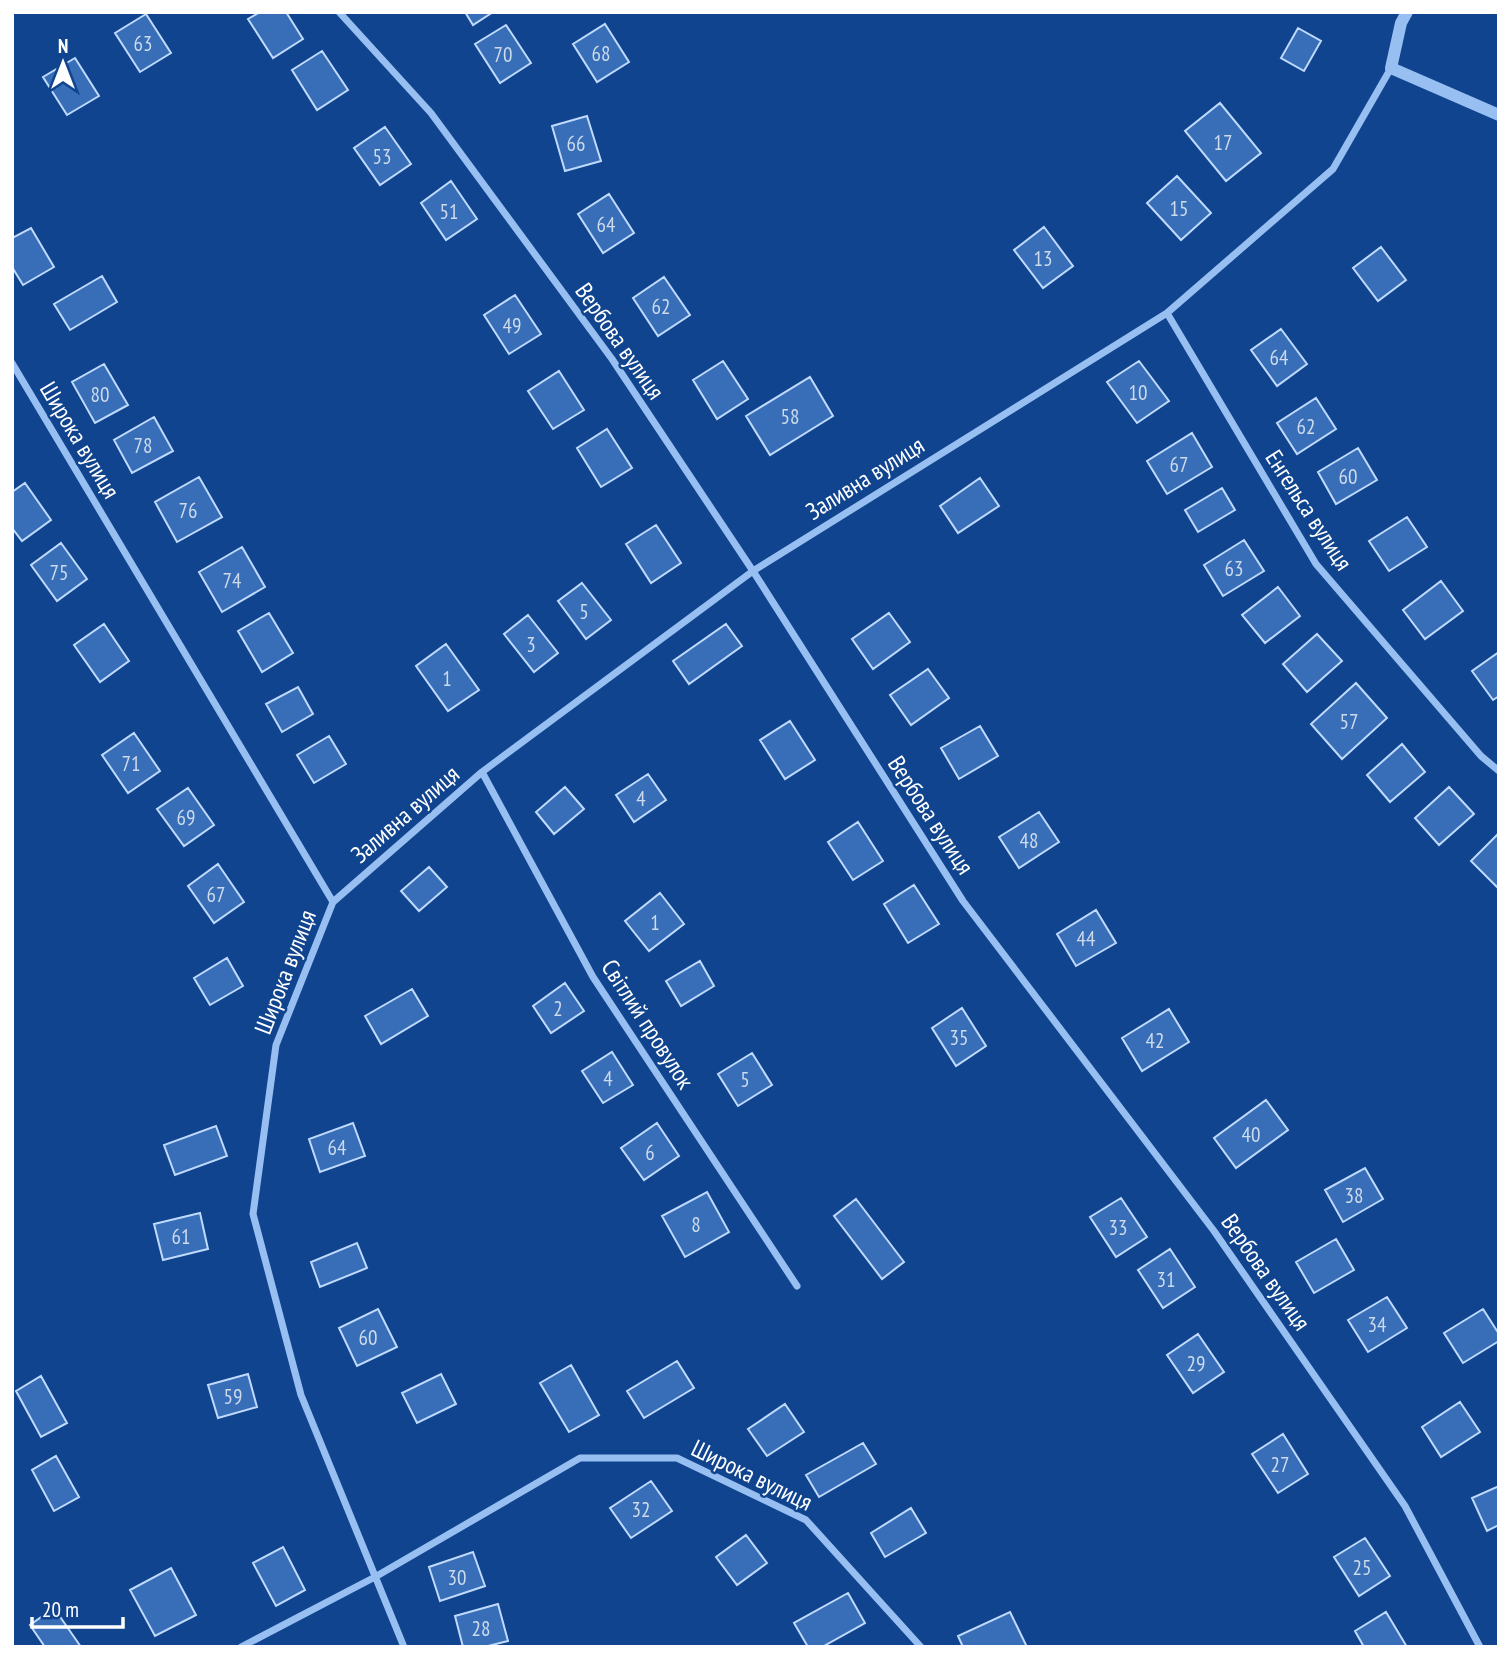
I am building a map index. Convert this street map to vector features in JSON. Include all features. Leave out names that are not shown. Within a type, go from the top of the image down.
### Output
[{"type":"street","name":"Вербова вулиця","points":[[339,12],[447,135],[612,359],[753,571],[964,901],[1214,1231],[1405,1506],[1480,1647]]},
{"type":"street","points":[[1404,17],[1391,68],[1499,115]]},
{"type":"street","name":"Заливна вулиця","points":[[332,902],[482,772],[753,571],[1167,313],[1333,169],[1391,68]]},
{"type":"street","name":"Енгельса вулиця","points":[[1167,313],[1316,564],[1481,756],[1499,771]]},
{"type":"street","name":"Широка вулиця","points":[[12,363],[332,902],[276,1045],[253,1214],[301,1395],[404,1647]]},
{"type":"street","name":"Світлий провулок","points":[[482,772],[593,977],[797,1286]]},
{"type":"street","name":"Широка вулиця","points":[[241,1647],[375,1577],[580,1458],[677,1458],[806,1520],[922,1647]]},
{"type":"building","points":[[260,12],[286,12],[303,39],[273,58],[248,19]]},
{"type":"building","points":[[465,12],[493,12],[473,25]]},
{"type":"building","points":[[146,14],[171,53],[140,72],[115,33]]},
{"type":"building","points":[[605,24],[629,62],[597,82],[573,44]]},
{"type":"building","points":[[506,25],[531,63],[500,83],[475,44]]},
{"type":"building","points":[[1298,28],[1321,41],[1304,71],[1281,58]]},
{"type":"building","points":[[322,51],[348,90],[317,110],[292,70]]},
{"type":"building","points":[[75,58],[99,96],[67,115],[43,77]]},
{"type":"building","points":[[1220,103],[1261,153],[1226,181],[1185,131]]},
{"type":"building","points":[[587,116],[601,161],[565,171],[552,126]]},
{"type":"building","points":[[385,127],[411,164],[380,185],[354,148]]},
{"type":"building","points":[[1177,176],[1211,213],[1181,240],[1147,203]]},
{"type":"building","points":[[451,181],[477,219],[446,240],[421,203]]},
{"type":"building","points":[[609,194],[634,233],[603,253],[578,214]]},
{"type":"building","points":[[1044,227],[1073,266],[1043,288],[1014,250]]},
{"type":"building","points":[[31,228],[54,267],[23,285],[12,267],[12,238]]},
{"type":"building","points":[[1381,247],[1406,280],[1378,301],[1353,268]]},
{"type":"building","points":[[102,276],[117,302],[70,330],[54,304]]},
{"type":"building","points":[[664,277],[690,315],[658,336],[633,298]]},
{"type":"building","points":[[515,295],[541,334],[509,354],[484,315]]},
{"type":"building","points":[[1281,329],[1307,364],[1277,386],[1251,350]]},
{"type":"building","points":[[723,361],[748,399],[717,419],[693,380]]},
{"type":"building","points":[[1139,361],[1169,401],[1137,423],[1107,382]]},
{"type":"building","points":[[104,364],[128,405],[95,423],[72,382]]},
{"type":"building","points":[[559,371],[584,410],[553,429],[528,391]]},
{"type":"building","points":[[810,377],[833,416],[770,455],[746,416]]},
{"type":"building","points":[[1316,398],[1336,429],[1297,454],[1277,423]]},
{"type":"building","points":[[154,417],[173,451],[132,473],[114,440]]},
{"type":"building","points":[[607,429],[632,468],[601,487],[577,448]]},
{"type":"building","points":[[1192,433],[1212,467],[1167,494],[1147,461]]},
{"type":"building","points":[[1358,448],[1377,480],[1336,504],[1318,472]]},
{"type":"building","points":[[199,477],[222,517],[177,542],[155,502]]},
{"type":"building","points":[[980,478],[999,506],[958,533],[940,506]]},
{"type":"building","points":[[25,483],[51,520],[22,541],[12,528],[12,492]]},
{"type":"building","points":[[1222,488],[1235,510],[1198,532],[1185,510]]},
{"type":"building","points":[[1407,517],[1427,547],[1389,571],[1369,541]]},
{"type":"building","points":[[656,525],[681,563],[651,583],[626,544]]},
{"type":"building","points":[[1244,540],[1264,571],[1223,596],[1204,565]]},
{"type":"building","points":[[61,543],[87,579],[57,601],[31,565]]},
{"type":"building","points":[[242,547],[265,587],[222,612],[199,572]]},
{"type":"building","points":[[1441,581],[1463,611],[1425,639],[1403,610]]},
{"type":"building","points":[[582,583],[611,620],[586,639],[558,601]]},
{"type":"building","points":[[1278,587],[1300,616],[1265,643],[1242,615]]},
{"type":"building","points":[[269,613],[293,653],[262,672],[238,631]]},
{"type":"building","points":[[889,613],[910,642],[873,669],[852,639]]},
{"type":"building","points":[[528,615],[558,653],[534,672],[504,634]]},
{"type":"building","points":[[104,624],[129,661],[100,682],[74,645]]},
{"type":"building","points":[[726,624],[742,646],[689,684],[673,661]]},
{"type":"building","points":[[1317,634],[1342,661],[1307,692],[1283,664]]},
{"type":"building","points":[[446,644],[479,690],[448,711],[416,666]]},
{"type":"building","points":[[1499,652],[1499,696],[1493,700],[1472,671]]},
{"type":"building","points":[[928,669],[949,698],[911,725],[890,695]]},
{"type":"building","points":[[1356,683],[1387,718],[1342,759],[1311,724]]},
{"type":"building","points":[[298,687],[313,714],[282,732],[266,704]]},
{"type":"building","points":[[790,721],[815,760],[785,779],[760,740]]},
{"type":"building","points":[[980,726],[998,756],[959,779],[941,748]]},
{"type":"building","points":[[134,733],[160,771],[128,793],[102,755]]},
{"type":"building","points":[[329,736],[346,764],[314,783],[297,755]]},
{"type":"building","points":[[1402,744],[1425,772],[1390,802],[1367,775]]},
{"type":"building","points":[[648,774],[666,800],[634,822],[616,795]]},
{"type":"building","points":[[565,787],[584,809],[554,834],[536,812]]},
{"type":"building","points":[[1449,787],[1474,814],[1439,845],[1415,818]]},
{"type":"building","points":[[188,788],[214,825],[184,846],[157,809]]},
{"type":"building","points":[[1039,812],[1059,842],[1019,868],[999,837]]},
{"type":"building","points":[[858,822],[883,861],[853,880],[828,842]]},
{"type":"building","points":[[1499,833],[1499,885],[1497,887],[1471,861]]},
{"type":"building","points":[[218,864],[244,902],[214,923],[188,886]]},
{"type":"building","points":[[429,867],[447,887],[419,911],[401,891]]},
{"type":"building","points":[[914,885],[939,924],[908,943],[884,904]]},
{"type":"building","points":[[660,893],[684,924],[649,951],[625,921]]},
{"type":"building","points":[[1096,910],[1116,943],[1076,966],[1057,934]]},
{"type":"building","points":[[227,958],[243,986],[210,1005],[194,978]]},
{"type":"building","points":[[700,961],[714,986],[681,1006],[666,981]]},
{"type":"building","points":[[565,983],[584,1011],[551,1033],[533,1006]]},
{"type":"building","points":[[412,989],[428,1016],[381,1044],[365,1016]]},
{"type":"building","points":[[962,1008],[986,1046],[956,1066],[932,1028]]},
{"type":"building","points":[[1169,1009],[1189,1042],[1142,1071],[1122,1038]]},
{"type":"building","points":[[612,1052],[633,1085],[603,1103],[582,1071]]},
{"type":"building","points":[[752,1053],[772,1085],[738,1106],[718,1074]]},
{"type":"building","points":[[1266,1100],[1288,1130],[1236,1168],[1214,1138]]},
{"type":"building","points":[[353,1123],[365,1156],[320,1172],[309,1139]]},
{"type":"building","points":[[657,1123],[679,1156],[644,1180],[621,1148]]},
{"type":"building","points":[[216,1126],[227,1156],[175,1175],[164,1145]]},
{"type":"building","points":[[1365,1168],[1383,1199],[1343,1222],[1325,1190]]},
{"type":"building","points":[[707,1192],[729,1232],[685,1257],[662,1216]]},
{"type":"building","points":[[1121,1198],[1147,1237],[1116,1257],[1090,1217]]},
{"type":"building","points":[[856,1199],[904,1262],[882,1279],[834,1216]]},
{"type":"building","points":[[200,1213],[208,1249],[163,1260],[154,1224]]},
{"type":"building","points":[[1336,1239],[1354,1270],[1314,1293],[1296,1262]]},
{"type":"building","points":[[357,1243],[367,1268],[320,1287],[311,1262]]},
{"type":"building","points":[[1170,1249],[1195,1287],[1163,1308],[1138,1270]]},
{"type":"building","points":[[1387,1297],[1407,1328],[1368,1352],[1348,1320]]},
{"type":"building","points":[[378,1309],[397,1347],[357,1366],[339,1328]]},
{"type":"building","points":[[1483,1309],[1499,1334],[1499,1341],[1463,1363],[1444,1333]]},
{"type":"building","points":[[1198,1334],[1224,1372],[1193,1393],[1167,1355]]},
{"type":"building","points":[[677,1361],[694,1388],[644,1418],[627,1391]]},
{"type":"building","points":[[571,1365],[599,1415],[569,1432],[540,1383]]},
{"type":"building","points":[[248,1374],[257,1407],[218,1418],[208,1385]]},
{"type":"building","points":[[441,1374],[456,1404],[417,1423],[402,1393]]},
{"type":"building","points":[[41,1376],[67,1423],[41,1437],[16,1391]]},
{"type":"building","points":[[1460,1402],[1480,1432],[1441,1457],[1422,1427]]},
{"type":"building","points":[[785,1404],[804,1432],[767,1456],[748,1429]]},
{"type":"building","points":[[1283,1434],[1308,1474],[1278,1493],[1252,1454]]},
{"type":"building","points":[[863,1443],[876,1464],[819,1497],[806,1475]]},
{"type":"building","points":[[56,1456],[79,1497],[54,1511],[32,1470]]},
{"type":"building","points":[[651,1481],[672,1511],[631,1538],[610,1508]]},
{"type":"building","points":[[1499,1486],[1499,1525],[1487,1531],[1472,1498]]},
{"type":"building","points":[[911,1508],[926,1533],[885,1557],[871,1533]]},
{"type":"building","points":[[746,1535],[767,1563],[737,1585],[716,1557]]},
{"type":"building","points":[[1365,1538],[1390,1576],[1359,1596],[1334,1557]]},
{"type":"building","points":[[283,1547],[305,1590],[276,1606],[253,1563]]},
{"type":"building","points":[[473,1552],[485,1586],[440,1601],[429,1567]]},
{"type":"building","points":[[171,1568],[196,1615],[155,1636],[130,1590]]},
{"type":"building","points":[[848,1593],[865,1623],[822,1647],[808,1647],[794,1623]]},
{"type":"building","points":[[498,1604],[508,1641],[484,1647],[463,1647],[455,1616]]},
{"type":"building","points":[[54,1608],[81,1647],[45,1647],[30,1625]]},
{"type":"building","points":[[1010,1612],[1027,1647],[963,1647],[958,1636]]},
{"type":"building","points":[[1386,1612],[1407,1647],[1364,1647],[1355,1631]]}]
